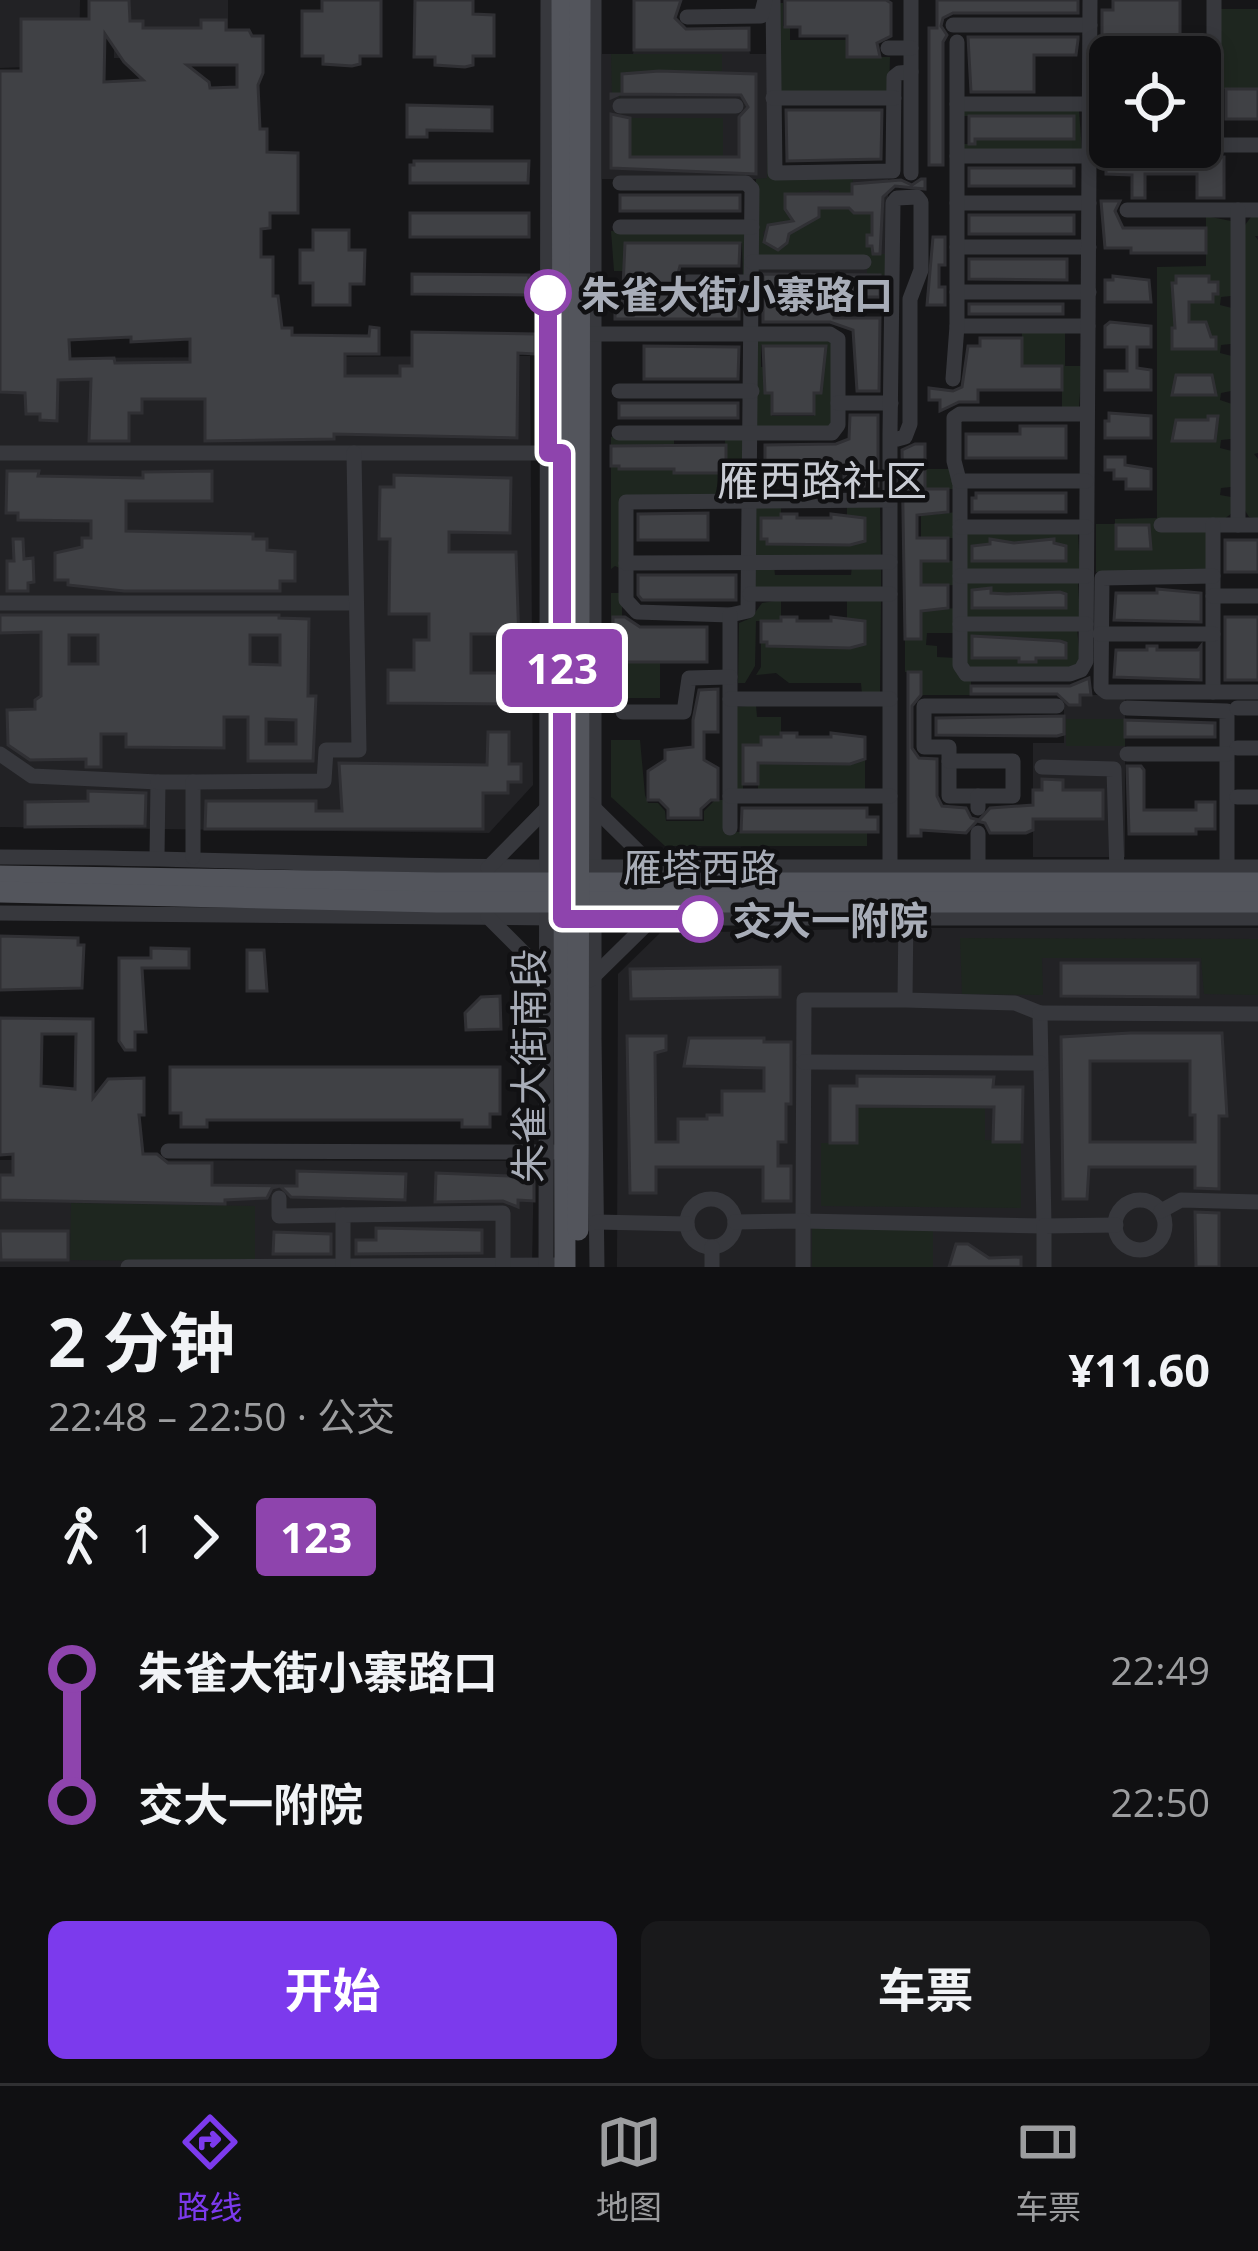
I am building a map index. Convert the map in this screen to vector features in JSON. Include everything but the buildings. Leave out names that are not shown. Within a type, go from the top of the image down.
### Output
[{"type":"main road","name":"朱雀大街南段","points":[[560,1266],[571,984],[562,0]]},
{"type":"main road","name":"朱雀大街南段","points":[[563,453],[587,334],[601,106],[580,0]]},
{"type":"main road","name":"雁塔西路","points":[[661,893],[890,875],[1117,875],[1258,883]]},
{"type":"main road","name":"雁塔西路","points":[[0,876],[481,893]]},
{"type":"main road","name":"雁塔西路","points":[[0,892],[661,893],[906,910],[1258,902]]},
{"type":"main road","name":"朱雀大街南段","points":[[560,1266],[554,1152],[571,984]]},
{"type":"street","points":[[548,0],[563,453],[571,984],[597,1222],[597,1267]]},
{"type":"street","points":[[594,0],[601,106],[736,106]]},
{"type":"street","points":[[686,16],[761,16],[769,0]]},
{"type":"street","points":[[769,0],[775,173],[891,172],[895,76],[911,72]]},
{"type":"street","points":[[911,0],[911,173]]},
{"type":"street","points":[[1090,0],[1090,36]]},
{"type":"street","points":[[1212,36],[1214,0]]},
{"type":"street","points":[[953,380],[957,326],[955,33],[1090,25]]},
{"type":"street","points":[[888,48],[911,48]]},
{"type":"street","points":[[773,98],[894,98]]},
{"type":"street","points":[[957,104],[1089,104]]},
{"type":"street","points":[[1221,145],[1258,145]]},
{"type":"street","points":[[957,156],[1089,156]]},
{"type":"street","points":[[1089,168],[1086,576],[1100,687],[1104,692],[1258,692]]},
{"type":"street","points":[[620,183],[748,183],[752,189],[752,391],[749,502],[748,610],[730,615],[637,611],[626,600],[626,502],[749,502],[890,500]]},
{"type":"street","points":[[890,441],[909,432],[910,299],[922,270],[922,202],[917,197],[899,197],[893,203],[890,441],[890,875],[978,867],[1117,875],[1258,867]]},
{"type":"street","points":[[957,203],[1089,203]]},
{"type":"street","points":[[1126,210],[1258,210]]},
{"type":"street","points":[[1238,210],[1238,525]]},
{"type":"street","points":[[620,227],[752,227]]},
{"type":"street","points":[[957,247],[1089,247]]},
{"type":"street","points":[[752,262],[864,262]]},
{"type":"street","points":[[688,282],[752,282]]},
{"type":"street","points":[[957,292],[1089,292]]},
{"type":"street","points":[[957,326],[1088,326]]},
{"type":"street","points":[[481,893],[571,801],[594,581],[587,334],[836,336],[838,428],[832,433],[619,433]]},
{"type":"street","points":[[619,391],[752,391]]},
{"type":"street","points":[[838,403],[891,403]]},
{"type":"street","points":[[1087,414],[956,416],[960,665],[966,674],[1070,674],[1081,670],[1104,577],[1213,576]]},
{"type":"street","points":[[0,453],[563,453]]},
{"type":"street","points":[[0,754],[32,776],[158,782],[324,781],[326,750],[359,750],[354,453]]},
{"type":"street","points":[[959,481],[1086,481]]},
{"type":"street","points":[[1161,525],[1258,525]]},
{"type":"street","points":[[1213,525],[1213,692]]},
{"type":"street","points":[[960,527],[1086,527]]},
{"type":"street","points":[[594,581],[626,572],[749,563],[890,562]]},
{"type":"street","points":[[960,576],[1086,576]]},
{"type":"street","points":[[749,594],[890,594]]},
{"type":"street","points":[[1213,596],[1258,596]]},
{"type":"street","points":[[0,603],[356,603]]},
{"type":"street","points":[[730,615],[730,828]]},
{"type":"street","points":[[960,624],[1213,634]]},
{"type":"street","points":[[622,712],[684,712],[688,678],[730,677]]},
{"type":"street","points":[[730,699],[890,699]]},
{"type":"street","points":[[949,761],[1013,761],[1013,796],[978,802],[949,796],[949,761],[949,747],[924,747],[924,706],[1057,706]]},
{"type":"street","points":[[1127,708],[1224,709],[1228,713],[1232,751],[1228,867]]},
{"type":"street","points":[[1237,708],[1258,708]]},
{"type":"street","points":[[1127,754],[1258,748]]},
{"type":"street","points":[[1042,767],[1114,770],[1117,875]]},
{"type":"street","points":[[157,857],[158,782]]},
{"type":"street","points":[[193,782],[193,857]]},
{"type":"street","points":[[730,796],[890,796]]},
{"type":"street","points":[[1237,797],[1258,797]]},
{"type":"street","points":[[571,801],[661,893]]},
{"type":"street","points":[[978,833],[978,867]]},
{"type":"street","points":[[0,857],[193,857],[481,893],[571,984]]},
{"type":"street","points":[[0,913],[481,893],[661,893]]},
{"type":"street","points":[[571,984],[661,893]]},
{"type":"street","points":[[905,1000],[906,910],[1258,919]]},
{"type":"street","points":[[803,1267],[804,1000],[1016,1003],[1040,1013],[1258,1014]]},
{"type":"street","points":[[1040,1013],[1044,1267]]},
{"type":"street","points":[[804,1062],[1040,1063]]},
{"type":"street","points":[[168,1151],[554,1152]]},
{"type":"street","points":[[279,1198],[279,1216],[502,1213],[503,1265]]},
{"type":"street","points":[[713,1199],[730,1209],[735,1222],[731,1236],[712,1247],[698,1244],[687,1224],[694,1206],[713,1199]]},
{"type":"street","points":[[1161,1211],[1181,1200],[1258,1202]]},
{"type":"street","points":[[1132,1202],[1148,1202],[1161,1211],[1164,1233],[1147,1249],[1124,1243],[1116,1225],[1119,1212],[1132,1202]]},
{"type":"street","points":[[343,1214],[343,1266]]},
{"type":"street","points":[[597,1222],[687,1224]]},
{"type":"street","points":[[735,1222],[1116,1225]]},
{"type":"street","points":[[712,1247],[712,1267]]},
{"type":"street","points":[[128,1267],[560,1266]]},
{"type":"shaded area","points":[[0,0],[80,0],[79,65],[0,68]]},
{"type":"shaded area","points":[[114,0],[228,0],[228,59],[114,58]]},
{"type":"shaded area","points":[[767,0],[776,176],[899,176],[853,179],[852,197],[829,190],[785,194],[787,211],[811,212],[786,226],[773,223],[763,232],[766,245],[780,249],[789,234],[819,217],[819,208],[849,208],[856,213],[872,206],[867,246],[872,246],[873,254],[886,254],[888,197],[888,275],[854,280],[853,297],[850,275],[867,274],[867,258],[756,258],[756,179],[767,178]]},
{"type":"shaded area","points":[[779,3],[783,3],[783,26],[790,27],[790,40],[847,40],[847,57],[890,57],[889,91],[781,92]]},
{"type":"shaded area","points":[[1218,9],[1258,9],[1258,89],[1221,89]]},
{"type":"shaded area","points":[[634,50],[767,54],[768,178],[888,179],[888,297],[756,297],[756,179],[602,179],[602,54],[633,54]]},
{"type":"shaded area","points":[[611,54],[722,54],[722,71],[623,74],[620,100],[619,94],[612,94]]},
{"type":"shaded area","points":[[962,111],[1079,111],[1082,150],[962,152],[962,144],[975,144],[975,139],[1074,117],[962,116]]},
{"type":"shaded area","points":[[630,118],[723,118],[723,157],[630,157]]},
{"type":"shaded area","points":[[1206,216],[1231,221],[1231,296],[1221,297],[1220,305],[1232,308],[1231,344],[1221,345],[1220,353],[1232,356],[1231,391],[1221,393],[1220,400],[1232,404],[1231,439],[1221,440],[1220,448],[1232,451],[1231,487],[1221,488],[1220,495],[1231,497],[1232,513],[1209,531],[1209,572],[1096,572],[1096,524],[1157,518],[1157,267],[1206,266]]},
{"type":"shaded area","points":[[1258,216],[1258,453],[1254,454],[1258,459],[1258,519],[1249,517],[1244,509],[1245,225]]},
{"type":"shaded area","points":[[611,231],[744,232],[747,274],[743,278],[742,243],[626,243],[626,266],[680,266],[680,272],[614,271]]},
{"type":"shaded area","points":[[1022,331],[1065,331],[1065,366],[1082,366],[1079,407],[1062,409],[1062,366],[1022,366]]},
{"type":"shaded area","points":[[757,339],[833,339],[834,426],[755,427]],"holes":[[[761,345],[788,345],[788,355],[799,345],[825,346],[825,367],[818,367],[821,393],[813,390],[814,416],[772,416],[772,393],[765,393],[769,367],[761,367]]]},
{"type":"shaded area","points":[[530,356],[533,785],[489,833],[0,827],[0,358]]},
{"type":"shaded area","points":[[611,437],[744,437],[746,494],[622,498],[622,569],[611,569],[611,466],[633,469],[660,446],[611,446]],"holes":[[[674,440],[725,440],[726,472],[675,473]]]},
{"type":"shaded area","points":[[925,469],[951,469],[957,489],[927,489],[928,515],[957,512],[957,538],[927,538],[926,549],[937,560],[957,561],[957,585],[927,586],[926,610],[957,608],[957,633],[927,633],[926,645],[937,646],[937,657],[957,658],[971,678],[971,695],[921,695],[921,672],[905,672],[905,639],[921,638]]},
{"type":"shaded area","points":[[781,504],[781,518],[761,519],[761,538],[767,544],[859,543],[865,540],[865,519],[847,518],[847,504],[880,506],[881,558],[754,558],[755,507]]},
{"type":"shaded area","points":[[964,533],[1078,533],[1080,569],[967,572]]},
{"type":"shaded area","points":[[754,566],[774,566],[775,575],[851,575],[852,566],[881,566],[881,590],[754,590]]},
{"type":"shaded area","points":[[964,582],[1078,582],[1080,617],[967,620]]},
{"type":"shaded area","points":[[611,593],[622,593],[622,617],[613,617],[613,662],[660,662],[660,698],[611,698]]},
{"type":"shaded area","points":[[781,600],[781,621],[756,621],[755,666],[745,683],[738,683],[739,623],[751,618],[762,603]]},
{"type":"shaded area","points":[[847,600],[881,600],[880,692],[862,694],[861,683],[789,683],[776,673],[756,675],[761,667],[761,642],[849,648],[865,643],[865,622],[847,621]]},
{"type":"shaded area","points":[[1077,628],[1080,658],[1076,667],[967,671],[964,629]]},
{"type":"shaded area","points":[[1064,695],[1125,695],[1125,857],[1033,857],[1033,743],[1064,743]]},
{"type":"shaded area","points":[[756,705],[757,717],[781,717],[781,737],[761,738],[761,757],[830,764],[865,759],[865,790],[758,790],[757,745],[744,745],[743,790],[735,790],[737,707]]},
{"type":"shaded area","points":[[1066,719],[1125,719],[1125,746],[1066,746]]},
{"type":"shaded area","points":[[611,740],[640,740],[645,795],[648,803],[658,803],[665,811],[666,821],[704,821],[704,811],[715,800],[725,800],[726,832],[867,832],[867,846],[665,846],[611,797]]},
{"type":"shaded area","points":[[1258,928],[1258,1267],[617,1267],[618,974],[660,933]]},
{"type":"shaded area","points":[[960,938],[1258,939],[1258,995],[1204,994],[1201,958],[1042,958],[1043,995],[962,994]]},
{"type":"shaded area","points":[[985,1107],[985,1140],[1021,1142],[1021,1208],[821,1206],[821,1143],[857,1143],[858,1108]]},
{"type":"shaded area","points":[[0,1160],[534,1161],[532,1267],[0,1267]]},
{"type":"shaded area","points":[[71,1203],[255,1206],[255,1262],[70,1260]]},
{"type":"shaded area","points":[[812,1227],[933,1228],[933,1267],[812,1267]]},
{"type":"bus line","name":"123","points":[[548,293],[548,453],[562,453],[562,919],[700,919]]},
{"type":"place","name":"朱雀大街小寨路口","points":[[548,293]]},
{"type":"place","name":"交大一附院","points":[[700,919]]},
{"type":"district","name":"雁西路社区","points":[[822,479]]}]
